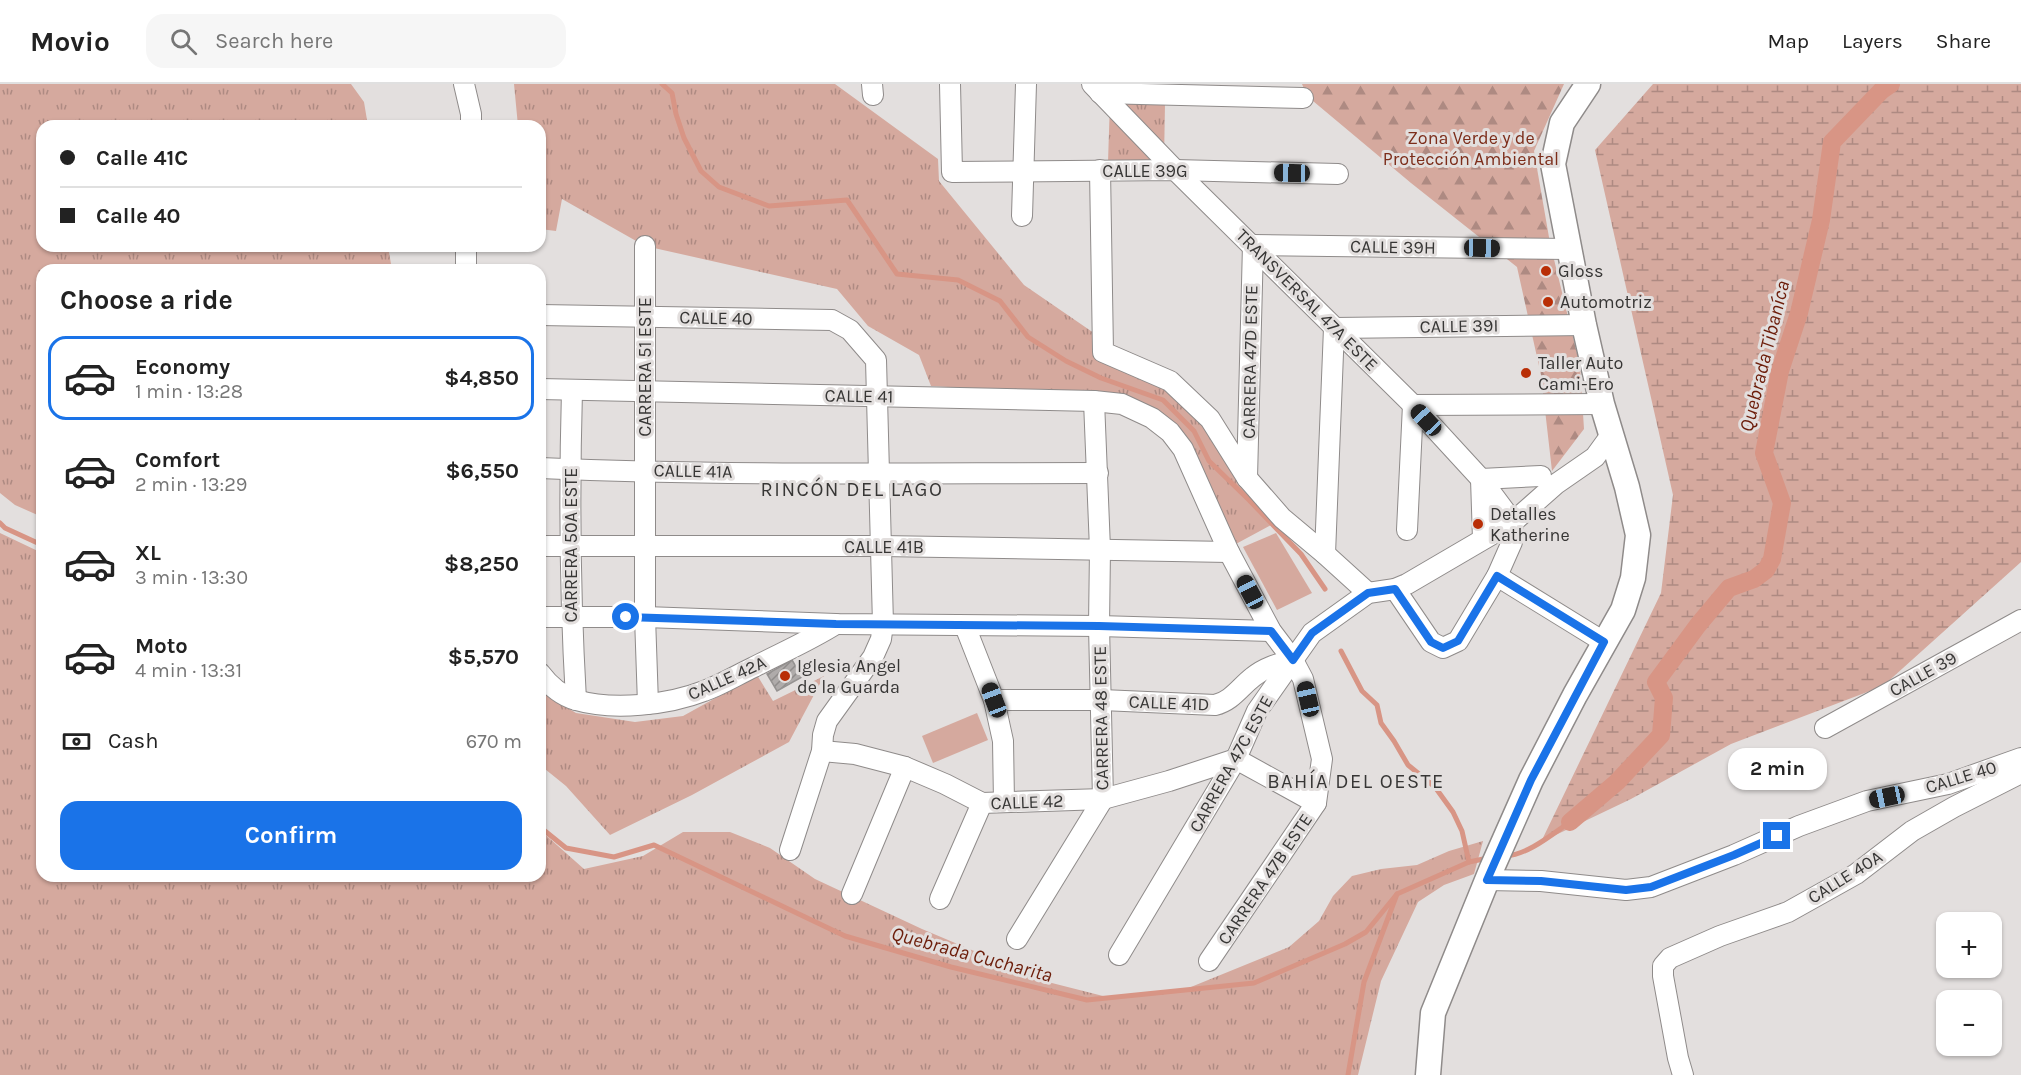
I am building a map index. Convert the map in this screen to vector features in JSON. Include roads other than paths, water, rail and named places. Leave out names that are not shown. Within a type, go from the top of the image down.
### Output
[{"type":"street","points":[[464,84],[471,120]]},
{"type":"street","name":"CALLE 39G","points":[[950,84],[952,172],[1175,170],[1338,174]]},
{"type":"street","points":[[1022,216],[1026,84]]},
{"type":"street","points":[[1428,1075],[1433,1013],[1490,874],[1531,780],[1623,610],[1633,578],[1638,538],[1627,487],[1602,404],[1584,325],[1553,164],[1562,123],[1588,84]]},
{"type":"street","points":[[1096,88],[1303,98]]},
{"type":"street","name":"TRANSVERSAL 47A ESTE","points":[[1096,88],[1175,170],[1413,405],[1481,479],[1513,522]]},
{"type":"street","points":[[1100,170],[1103,352],[1170,381],[1210,419],[1247,478],[1282,518],[1368,593],[1395,589],[1513,522],[1556,484],[1595,457],[1611,435]]},
{"type":"street","name":"CALLE 39H","points":[[1252,245],[1569,249]]},
{"type":"street","name":"CARRERA 47D ESTE","points":[[1247,478],[1252,245]]},
{"type":"street","name":"CARRERA 51 ESTE","points":[[645,246],[645,617],[648,704]]},
{"type":"street","name":"CALLE 40","points":[[546,315],[832,320],[850,330],[876,360],[878,397]]},
{"type":"street","name":"CALLE 39I","points":[[1334,328],[1584,325]]},
{"type":"street","points":[[1325,554],[1334,328]]},
{"type":"street","name":"CALLE 41","points":[[546,389],[1094,401],[1122,404],[1152,418],[1170,432],[1184,448],[1229,552]]},
{"type":"street","name":"CARRERA 50A ESTE","points":[[572,390],[570,546],[576,700]]},
{"type":"street","points":[[790,850],[822,751],[827,721],[873,657],[881,639],[883,624],[878,397]]},
{"type":"street","name":"CARRERA 48 ESTE","points":[[1017,939],[1103,799],[1099,626],[1100,549],[1094,401]]},
{"type":"street","points":[[1407,530],[1413,405],[1602,404]]},
{"type":"street","name":"CALLE 41A","points":[[546,468],[645,471],[1098,473]]},
{"type":"street","points":[[1483,539],[1481,479],[1540,476]]},
{"type":"street","points":[[1395,589],[1431,642],[1443,648],[1458,641],[1497,576],[1512,542],[1513,522]]},
{"type":"street","name":"CALLE 41B","points":[[546,546],[882,546],[1229,552]]},
{"type":"street","points":[[1229,552],[1271,631],[1293,660]]},
{"type":"street","points":[[1497,576],[1604,642]]},
{"type":"street","name":"CARRERA 47C ESTE","points":[[1119,956],[1236,759],[1257,711],[1312,633],[1368,593]]},
{"type":"street","points":[[546,617],[645,617],[836,624],[1099,626],[1271,631]]},
{"type":"street","name":"CALLE 39","points":[[1825,728],[2021,620]]},
{"type":"street","name":"CALLE 42A","points":[[576,700],[616,706],[648,704],[682,698],[704,691],[817,636],[836,624]]},
{"type":"street","points":[[965,626],[994,700],[1003,741],[1004,802]]},
{"type":"street","name":"CALLE 41D","points":[[994,700],[1102,700],[1215,705],[1229,700],[1252,677],[1268,666],[1293,660]]},
{"type":"street","name":"CARRERA 47B ESTE","points":[[1209,961],[1316,803],[1322,759],[1303,679],[1293,660]]},
{"type":"street","points":[[546,681],[576,700]]},
{"type":"street","name":"CALLE 42","points":[[822,751],[855,754],[905,767],[945,783],[982,803],[1103,799],[1236,759]]},
{"type":"street","name":"CALLE 40","points":[[1490,874],[1626,890],[1651,887],[1734,855],[1798,826],[1867,801],[1948,784],[2021,758]]},
{"type":"street","points":[[1236,759],[1316,803]]},
{"type":"street","points":[[852,894],[905,767]]},
{"type":"street","name":"CALLE 40A","points":[[1683,1075],[1663,976],[1662,966],[1670,958],[1720,936],[1788,912],[1856,874],[1912,831],[2021,773]]},
{"type":"street","points":[[940,899],[982,803]]},
{"type":"waterway","points":[[662,84],[672,93],[684,138],[701,171],[719,187],[769,206],[847,200],[897,274],[958,280],[1000,301],[1028,337],[1066,361],[1101,378],[1163,400],[1194,431],[1209,461],[1301,554],[1325,589]]},
{"type":"waterway","name":"Quebrada Tibaníca","points":[[1570,822],[1617,782],[1661,735],[1664,698],[1656,682],[1729,588],[1754,579],[1766,570],[1772,559],[1782,503],[1764,453],[1780,371],[1799,313],[1821,220],[1832,142],[1881,91],[1891,84]]},
{"type":"waterway","name":"Quebrada Cucharita","points":[[0,523],[5,528],[36,542]]},
{"type":"waterway","points":[[1341,651],[1362,691],[1377,705],[1381,723],[1408,765],[1435,787],[1453,812],[1462,831],[1469,862]]},
{"type":"waterway","points":[[1506,856],[1531,848],[1570,822]]},
{"type":"waterway","name":"Quebrada Cucharita","points":[[546,832],[566,848],[614,857],[654,845],[845,936],[951,967],[1087,1000],[1254,983],[1345,944],[1366,932],[1397,894]]},
{"type":"waterway","points":[[1348,1075],[1364,982],[1397,894],[1469,862],[1488,858]]},
{"type":"place","name":"Gloss","points":[[1546,271]]},
{"type":"place","name":"Automotriz","points":[[1548,302]]},
{"type":"place","name":"Taller Auto Cami-Ero","points":[[1526,373]]},
{"type":"place","name":"Detalles Katherine","points":[[1478,524]]},
{"type":"place","name":"Iglesia Angel de la Guarda","points":[[785,676]]},
{"type":"district","name":"RINCÓN DEL LAGO","points":[[852,489]]},
{"type":"district","name":"BAHÍA DEL OESTE","points":[[1356,781]]},
{"type":"park label","name":"Zona Verde y de Protección Ambiental","points":[[1471,148]]}]
